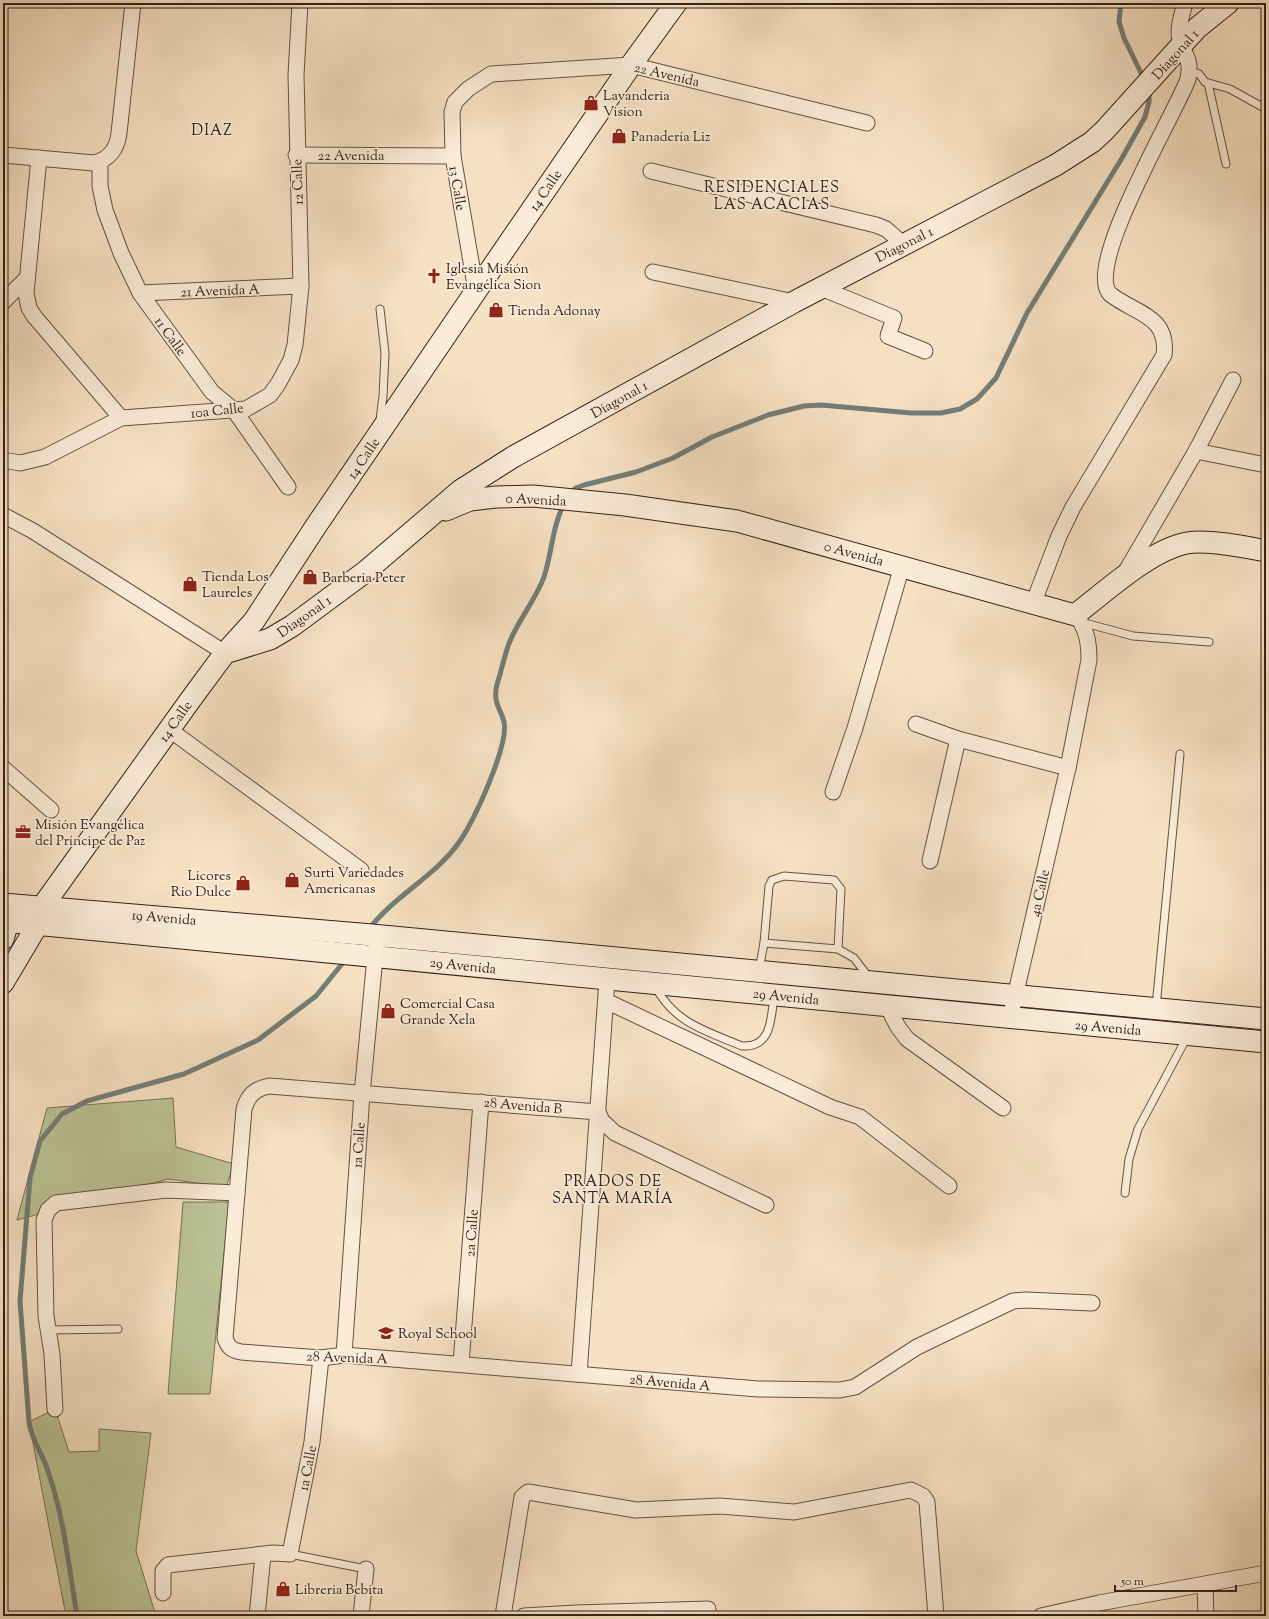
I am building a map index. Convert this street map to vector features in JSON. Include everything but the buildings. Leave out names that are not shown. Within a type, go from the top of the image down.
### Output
[{"type":"street","points":[[3,154],[87,163],[103,160],[112,153],[118,141],[133,3]]},
{"type":"street","name":"12 Calle","points":[[291,360],[298,324],[301,286],[296,155],[296,67],[300,3]]},
{"type":"street","name":"14 Calle","points":[[3,983],[40,915],[225,653],[254,621],[476,291],[631,65],[676,3]]},
{"type":"street","points":[[1034,604],[1059,536],[1073,507],[1164,355],[1165,338],[1158,325],[1110,294],[1104,285],[1104,274],[1109,252],[1135,187],[1186,85],[1190,72],[1188,56],[1181,45],[1179,25],[1185,3]]},
{"type":"street","name":"Diagonal 1","points":[[225,653],[259,643],[282,633],[365,572],[422,525],[438,508],[461,490],[513,457],[794,302],[1056,165],[1098,138],[1197,28],[1228,3]]},
{"type":"street","name":"22 Avenida","points":[[468,89],[486,77],[498,73],[631,65],[867,123]]},
{"type":"street","name":"13 Calle","points":[[468,89],[453,106],[453,156],[476,291]]},
{"type":"street","name":"22 Avenida","points":[[296,155],[453,156]]},
{"type":"street","points":[[39,158],[27,278],[27,301],[34,316],[121,418]]},
{"type":"street","name":"11 Calle","points":[[103,160],[100,186],[105,210],[121,253],[140,293],[212,392],[234,410],[288,487]]},
{"type":"street","points":[[651,171],[876,225],[891,233],[903,244]]},
{"type":"street","points":[[654,272],[794,302]]},
{"type":"street","points":[[3,302],[27,278]]},
{"type":"street","name":"21 Avenida A","points":[[140,293],[301,286]]},
{"type":"street","points":[[821,288],[894,318],[888,336],[925,351]]},
{"type":"street","name":"10a Calle","points":[[3,460],[20,463],[45,457],[121,418],[246,408],[270,395],[285,373],[291,360]]},
{"type":"street","points":[[1123,578],[1196,451],[1233,380]]},
{"type":"street","points":[[1196,451],[1266,465]]},
{"type":"street","name":"0 Avenida","points":[[422,525],[437,514],[470,500],[496,497],[533,496],[619,505],[737,521],[902,566],[1078,618]]},
{"type":"street","points":[[3,515],[33,531],[225,653]]},
{"type":"street","points":[[1078,618],[1123,578],[1174,546],[1188,543],[1206,543],[1266,551]]},
{"type":"street","points":[[834,792],[855,728],[902,566]]},
{"type":"street","name":"4a Calle","points":[[1010,1018],[1068,768],[1089,660],[1089,645],[1078,618]]},
{"type":"street","points":[[916,724],[958,739],[1068,768]]},
{"type":"street","points":[[170,730],[361,870]]},
{"type":"street","points":[[930,860],[958,739]]},
{"type":"street","points":[[5,776],[51,810]]},
{"type":"street","name":"19 Avenida","points":[[40,915],[305,950]]},
{"type":"street","name":"19 Avenida","points":[[4,921],[40,915],[325,931]]},
{"type":"street","name":"29 Avenida","points":[[325,931],[1015,996],[1154,1020],[1188,1034],[1266,1042]]},
{"type":"street","name":"1a Calle","points":[[344,1355],[370,956],[375,936]]},
{"type":"street","name":"29 Avenida","points":[[305,950],[1010,1018],[1154,1020],[1266,1018]]},
{"type":"street","points":[[579,1374],[607,980]]},
{"type":"street","points":[[606,1001],[830,1107],[860,1117],[949,1186]]},
{"type":"street","points":[[887,1006],[898,1027],[908,1039],[1003,1108]]},
{"type":"street","name":"28 Avenida B","points":[[237,1193],[244,1109],[249,1096],[254,1091],[269,1086],[598,1112]]},
{"type":"street","name":"2a Calle","points":[[461,1364],[481,1102]]},
{"type":"street","points":[[598,1112],[602,1121],[616,1133],[766,1204]]},
{"type":"street","points":[[55,1409],[52,1354],[46,1316],[44,1220],[48,1210],[56,1203],[166,1190],[237,1193]]},
{"type":"street","name":"28 Avenida A","points":[[237,1193],[225,1338],[228,1345],[233,1350],[241,1352],[321,1358],[344,1355],[758,1389],[848,1389],[855,1387],[917,1347],[1013,1301],[1092,1303]]},
{"type":"street","name":"1a Calle","points":[[290,1554],[312,1442],[321,1358]]},
{"type":"street","points":[[503,1616],[522,1497],[528,1492],[636,1510],[720,1506],[794,1512],[911,1490],[923,1496],[927,1502],[936,1616]]},
{"type":"street","points":[[163,1593],[163,1571],[168,1565],[273,1554],[290,1554]]},
{"type":"street","points":[[257,1616],[263,1555]]},
{"type":"street","points":[[361,1616],[366,1568]]},
{"type":"street","points":[[1041,1616],[1099,1603],[1206,1585],[1266,1573]]},
{"type":"street","points":[[1206,1585],[1206,1616]]},
{"type":"street","points":[[524,1616],[576,1612],[708,1609]]},
{"type":"lane","points":[[1190,72],[1199,74],[1208,83],[1230,89],[1266,109]]},
{"type":"lane","points":[[1208,83],[1226,164]]},
{"type":"lane","points":[[378,436],[383,396],[385,353],[380,309]]},
{"type":"lane","points":[[1078,618],[1133,636],[1209,642]]},
{"type":"lane","points":[[1154,1020],[1180,754]]},
{"type":"lane","points":[[758,972],[764,943],[769,886],[772,880],[784,876],[834,880],[838,884],[841,889],[838,949]]},
{"type":"lane","points":[[764,943],[838,949],[854,958],[872,982]]},
{"type":"lane","points":[[654,984],[661,998],[679,1017],[688,1023],[742,1046],[750,1047],[757,1044],[768,1033],[774,995]]},
{"type":"lane","points":[[1124,1193],[1129,1159],[1138,1129],[1188,1034]]},
{"type":"lane","points":[[48,1330],[118,1328]]},
{"type":"lane","points":[[290,1554],[366,1568]]},
{"type":"green space","points":[[173,1098],[176,1147],[234,1164],[226,1187],[168,1179],[17,1220],[47,1108]]},
{"type":"green space","points":[[183,1202],[229,1202],[210,1394],[168,1394]]},
{"type":"green space","points":[[55,1409],[69,1452],[99,1451],[99,1429],[151,1433],[136,1551],[156,1616],[66,1616],[29,1422]]},
{"type":"waterway","points":[[1121,3],[1119,22],[1124,38],[1144,79]]},
{"type":"waterway","points":[[569,494],[576,488],[584,485],[636,472],[673,458],[712,437],[768,415],[804,406],[821,405],[911,413],[941,413],[960,409],[977,399],[996,378],[1027,313],[1122,158],[1145,117],[1149,102],[1149,91]]},
{"type":"waterway","points":[[369,929],[391,906],[439,865],[460,841],[489,783],[496,765],[504,733],[504,722],[496,700],[497,683],[510,641],[537,593],[544,577],[557,522],[564,504]]},
{"type":"waterway","points":[[77,1616],[66,1543],[54,1488],[32,1435],[29,1422],[20,1301],[30,1178],[40,1141],[62,1114],[87,1101],[184,1074],[258,1040],[316,996],[346,959]]},
{"type":"place","name":"Lavanderia Vision","points":[[591,103]]},
{"type":"place","name":"Panadería Liz","points":[[619,136]]},
{"type":"place","name":"Iglesia Misión Evangélica Sion","points":[[434,276]]},
{"type":"place","name":"Tienda Adonay","points":[[496,310]]},
{"type":"place","name":"Barberia Peter","points":[[310,577]]},
{"type":"place","name":"Tienda Los Laureles","points":[[190,584]]},
{"type":"place","name":"Misión Evangélica del Príncipe de Paz","points":[[23,832]]},
{"type":"place","name":"Surti Variedades Americanas","points":[[292,880]]},
{"type":"place","name":"Licores Rio Dulce","points":[[243,883]]},
{"type":"place","name":"Comercial Casa Grande Xela","points":[[388,1011]]},
{"type":"place","name":"Royal School","points":[[386,1333]]},
{"type":"place","name":"Libreria Bebita","points":[[283,1589]]},
{"type":"district","name":"DIAZ","points":[[212,130]]},
{"type":"district","name":"RESIDENCIALES LAS ACACIAS","points":[[772,196]]},
{"type":"district","name":"PRADOS DE SANTA MARÍA","points":[[613,1190]]}]
